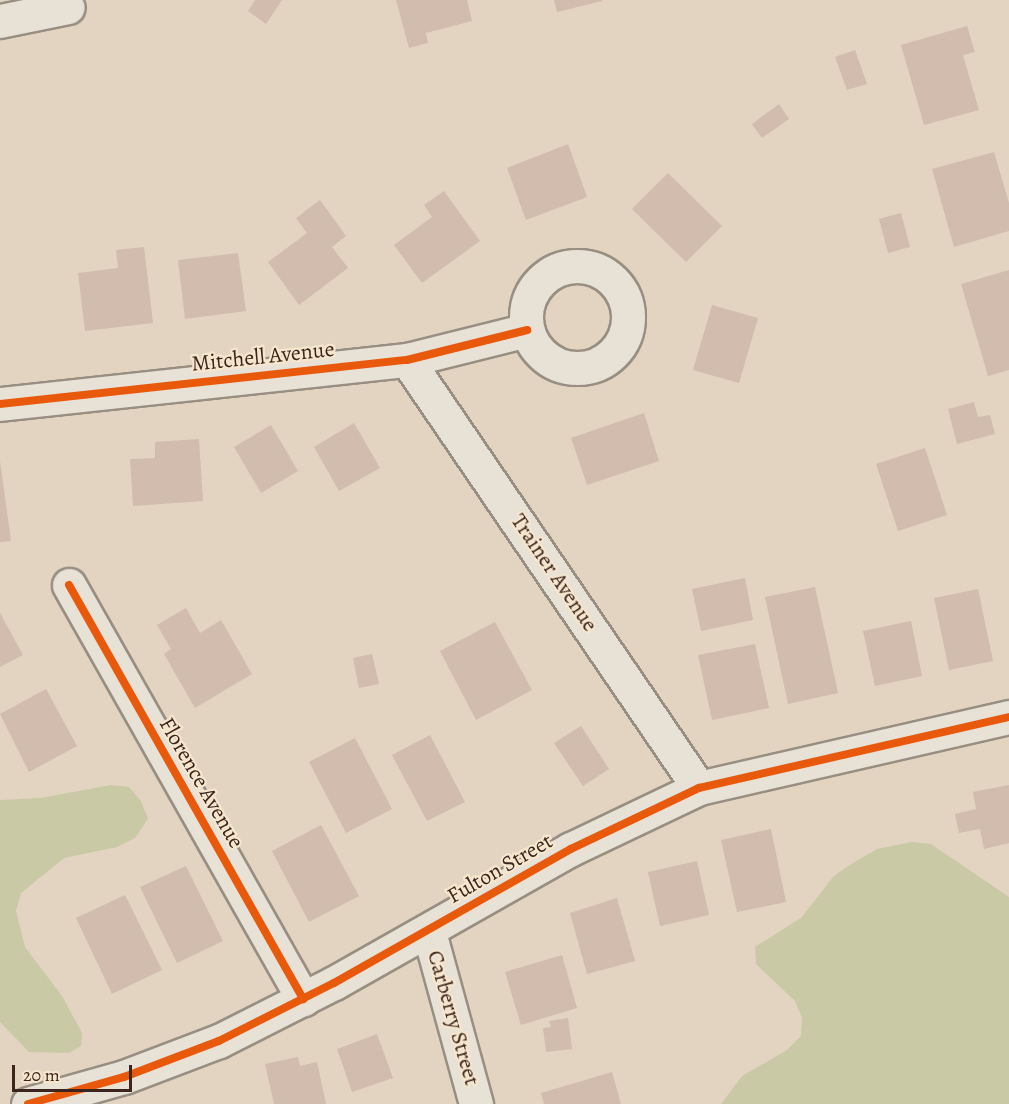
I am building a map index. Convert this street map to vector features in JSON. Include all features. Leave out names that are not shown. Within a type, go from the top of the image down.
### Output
[{"type":"street","points":[[0,21],[68,7]]},
{"type":"street","name":"Mitchell Avenue","points":[[0,404],[407,360],[527,330]]},
{"type":"street","name":"Trainer Avenue","points":[[407,360],[699,788]]},
{"type":"street","name":"Florence Avenue","points":[[69,585],[303,999]]},
{"type":"street","name":"Fulton Street","points":[[28,1104],[180,1057],[303,999],[429,932],[571,849],[699,788],[852,749],[1009,717]]},
{"type":"street","name":"Carberry Street","points":[[429,932],[476,1104]]},
{"type":"green space","points":[[111,785],[129,787],[141,801],[148,819],[135,838],[117,847],[64,858],[21,893],[16,911],[25,947],[62,996],[82,1033],[81,1046],[69,1053],[29,1052],[0,1022],[0,800],[41,798]]},
{"type":"green space","points":[[912,842],[931,844],[1009,897],[1009,1104],[721,1104],[742,1076],[787,1050],[801,1036],[802,1018],[795,1001],[756,964],[755,947],[801,918],[833,877],[848,866],[877,849]]},
{"type":"building","points":[[255,0],[282,0],[266,24],[248,11]]},
{"type":"building","points":[[396,0],[467,0],[472,21],[426,33],[428,43],[409,48]]},
{"type":"building","points":[[554,0],[602,0],[602,1],[557,12]]},
{"type":"building","points":[[967,26],[975,52],[963,55],[979,110],[924,125],[901,45]]},
{"type":"building","points":[[855,50],[867,84],[847,90],[835,57]]},
{"type":"building","points":[[779,104],[789,119],[762,138],[752,124]]},
{"type":"building","points":[[568,144],[587,197],[526,220],[507,168]]},
{"type":"building","points":[[994,152],[1009,203],[1009,231],[954,247],[932,169]]},
{"type":"building","points":[[668,173],[722,226],[686,262],[632,209]]},
{"type":"building","points":[[444,191],[480,241],[422,283],[394,245],[432,217],[424,205]]},
{"type":"building","points":[[320,200],[346,236],[332,247],[348,268],[299,305],[268,262],[307,233],[296,218]]},
{"type":"building","points":[[901,213],[910,247],[888,253],[879,219]]},
{"type":"building","points":[[144,247],[153,323],[85,331],[78,273],[118,268],[116,250]]},
{"type":"building","points":[[238,253],[246,311],[185,319],[178,260]]},
{"type":"building","points":[[1009,270],[1009,370],[988,376],[961,284]]},
{"type":"building","points":[[712,305],[758,318],[739,383],[693,370]]},
{"type":"building","points":[[974,402],[978,417],[990,415],[995,434],[957,444],[948,409]]},
{"type":"building","points":[[644,413],[659,461],[587,485],[571,438]]},
{"type":"building","points":[[354,423],[380,468],[339,491],[314,447]]},
{"type":"building","points":[[271,425],[298,471],[261,493],[234,447]]},
{"type":"building","points":[[199,439],[203,501],[133,506],[130,459],[155,458],[155,442]]},
{"type":"building","points":[[925,448],[947,515],[898,531],[876,464]]},
{"type":"building","points":[[0,461],[11,541],[0,542]]},
{"type":"building","points":[[745,578],[753,620],[701,631],[692,589]]},
{"type":"building","points":[[815,587],[838,693],[788,704],[765,597]]},
{"type":"building","points":[[978,589],[993,661],[949,670],[934,598]]},
{"type":"building","points":[[186,608],[200,633],[221,620],[252,674],[195,708],[164,654],[171,649],[157,625]]},
{"type":"building","points":[[0,613],[23,655],[0,667]]},
{"type":"building","points":[[911,621],[922,676],[875,686],[863,631]]},
{"type":"building","points":[[495,622],[532,690],[476,720],[440,651]]},
{"type":"building","points":[[755,644],[769,708],[712,720],[698,655]]},
{"type":"building","points":[[372,654],[379,684],[359,688],[353,658]]},
{"type":"building","points":[[46,689],[77,746],[29,772],[0,714]]},
{"type":"building","points":[[581,726],[609,769],[583,786],[554,743]]},
{"type":"building","points":[[430,735],[465,802],[427,821],[392,755]]},
{"type":"building","points":[[355,738],[392,809],[346,833],[309,762]]},
{"type":"building","points":[[1009,785],[1009,843],[984,849],[980,829],[959,833],[955,814],[976,809],[973,792]]},
{"type":"building","points":[[321,825],[359,896],[309,922],[272,851]]},
{"type":"building","points":[[771,829],[786,902],[737,912],[721,840]]},
{"type":"building","points":[[697,861],[709,915],[660,926],[648,872]]},
{"type":"building","points":[[186,866],[223,941],[177,963],[140,887]]},
{"type":"building","points":[[125,895],[162,970],[112,994],[76,918]]},
{"type":"building","points":[[617,898],[635,961],[587,974],[570,913]]},
{"type":"building","points":[[562,955],[577,1008],[521,1025],[505,972]]},
{"type":"building","points":[[568,1018],[572,1049],[546,1052],[543,1028],[551,1027],[549,1021]]},
{"type":"building","points":[[377,1034],[393,1078],[352,1092],[337,1049]]},
{"type":"building","points":[[298,1057],[300,1066],[317,1062],[326,1104],[274,1104],[265,1064]]},
{"type":"building","points":[[612,1072],[621,1104],[544,1104],[541,1093]]},
{"type":"cycle path","points":[[0,404],[407,360],[527,330]]},
{"type":"cycle path","points":[[69,585],[303,999]]},
{"type":"cycle path","points":[[28,1104],[124,1077],[219,1041],[334,983],[571,849],[699,788],[1009,717]]}]
